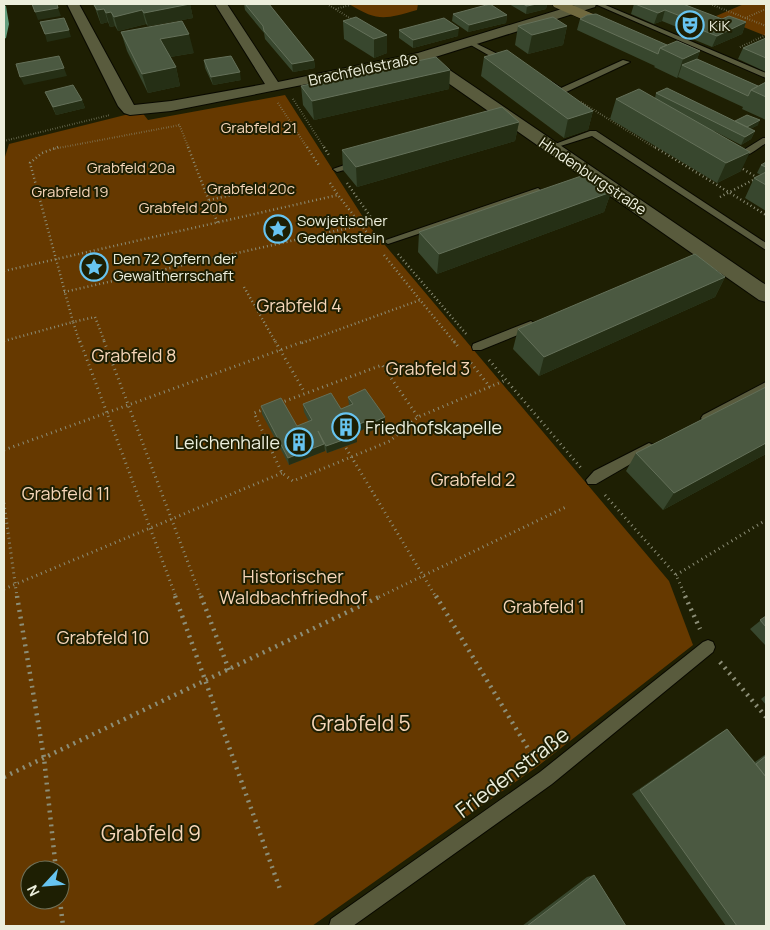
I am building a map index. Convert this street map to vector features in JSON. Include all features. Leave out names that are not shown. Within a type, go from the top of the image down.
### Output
[{"type":"street","points":[[73,4],[126,106],[130,110]]},
{"type":"street","points":[[221,4],[279,91]]},
{"type":"street","name":"Brachfeldstraße","points":[[130,110],[279,91],[421,57],[471,43],[566,7],[590,4]]},
{"type":"street","points":[[566,7],[634,37]]},
{"type":"street","name":"Hindenburgstraße","points":[[421,57],[506,122],[551,147],[585,175],[700,254],[766,295]]},
{"type":"lane","points":[[598,4],[766,76]]},
{"type":"lane","points":[[471,43],[512,65]]},
{"type":"lane","points":[[545,82],[561,90],[626,62]]},
{"type":"lane","points":[[551,147],[593,133],[766,247]]},
{"type":"lane","points":[[725,146],[742,155],[766,140]]},
{"type":"lane","points":[[337,169],[365,162]]},
{"type":"lane","points":[[388,241],[543,189]]},
{"type":"lane","points":[[477,347],[539,322]]},
{"type":"lane","points":[[696,424],[766,386]]},
{"type":"lane","points":[[592,480],[660,442]]},
{"type":"lane","name":"Friedenstraße","points":[[338,926],[546,778],[708,648]]},
{"type":"path","points":[[327,4],[358,24]]},
{"type":"path","points":[[335,9],[350,4]]},
{"type":"path","points":[[710,4],[766,26]]},
{"type":"path","points":[[745,18],[766,8]]},
{"type":"path","points":[[757,22],[766,21]]},
{"type":"path","points":[[719,56],[766,35]]},
{"type":"path","points":[[561,90],[766,215]]},
{"type":"path","points":[[279,91],[388,241],[477,347],[676,575],[708,648],[766,716]]},
{"type":"path","points":[[279,91],[323,172]]},
{"type":"path","points":[[171,106],[218,224]]},
{"type":"path","points":[[4,140],[130,110]]},
{"type":"path","points":[[180,126],[54,148],[42,153],[30,163],[73,322],[105,413],[151,527],[204,682],[281,892]]},
{"type":"path","points":[[739,167],[766,183]]},
{"type":"path","points":[[328,180],[373,241]]},
{"type":"path","points":[[209,200],[240,193]]},
{"type":"path","points":[[4,271],[55,258],[218,224],[338,195]]},
{"type":"path","points":[[64,292],[374,222]]},
{"type":"path","points":[[379,248],[461,351]]},
{"type":"path","points":[[244,287],[306,393]]},
{"type":"path","points":[[4,450],[420,300]]},
{"type":"path","points":[[4,341],[95,317],[229,670]]},
{"type":"path","points":[[467,358],[490,387]]},
{"type":"path","points":[[418,417],[382,365],[254,412],[282,473],[293,481],[390,441],[418,417],[506,380]]},
{"type":"path","points":[[346,448],[546,778]]},
{"type":"path","points":[[4,589],[282,473]]},
{"type":"path","points":[[4,503],[15,585],[44,758],[55,860]]},
{"type":"path","points":[[4,777],[568,506]]},
{"type":"path","points":[[676,575],[766,520]]},
{"type":"path","points":[[61,910],[63,926]]},
{"type":"green space","points":[[349,4],[418,4],[417,10],[382,17],[367,14]]},
{"type":"green space","points":[[744,4],[766,4],[766,36],[716,16]]},
{"type":"green space","name":"Historischer Waldbachfriedhof","points":[[285,95],[368,225],[669,581],[693,645],[538,766],[312,926],[4,926],[4,160],[9,144],[141,111],[148,120]]},
{"type":"building","points":[[32,4],[57,4],[58,8],[35,12]]},
{"type":"building","points":[[190,4],[144,13],[142,10],[114,17],[111,12],[106,13],[104,9],[97,10],[94,5]]},
{"type":"building","points":[[245,4],[269,4],[314,60],[292,64],[264,31],[263,26]]},
{"type":"building","points":[[490,4],[507,15],[469,25],[453,14]]},
{"type":"building","points":[[635,4],[683,4],[722,19],[729,16],[746,22],[717,36],[691,26],[698,23],[665,10],[658,13]]},
{"type":"building","points":[[596,14],[667,45],[660,48],[658,54],[580,19],[587,15]]},
{"type":"building","points":[[356,17],[387,35],[374,39],[343,21]]},
{"type":"building","points":[[553,17],[567,26],[532,35],[518,26]]},
{"type":"building","points":[[64,18],[69,30],[45,34],[40,22]]},
{"type":"building","points":[[444,18],[459,28],[413,40],[399,30]]},
{"type":"building","points":[[182,21],[189,34],[160,39],[176,67],[142,74],[121,32]]},
{"type":"building","points":[[766,38],[766,58],[743,48]]},
{"type":"building","points":[[677,41],[700,51],[683,59],[660,48]]},
{"type":"building","points":[[507,50],[593,111],[568,119],[484,57]]},
{"type":"building","points":[[59,56],[64,68],[20,77],[16,64]]},
{"type":"building","points":[[231,56],[240,72],[211,77],[204,60]]},
{"type":"building","points":[[436,57],[450,70],[312,101],[301,86]]},
{"type":"building","points":[[697,59],[758,86],[751,90],[748,96],[682,65]]},
{"type":"building","points":[[766,82],[766,97],[751,90]]},
{"type":"building","points":[[73,85],[82,100],[53,107],[45,92]]},
{"type":"building","points":[[667,88],[755,131],[745,137],[656,93]]},
{"type":"building","points":[[639,89],[750,152],[726,163],[616,99]]},
{"type":"building","points":[[502,107],[519,122],[356,167],[342,150]]},
{"type":"building","points":[[747,115],[760,120],[747,127],[735,121]]},
{"type":"building","points":[[766,172],[766,185],[754,178]]},
{"type":"building","points":[[587,174],[611,192],[439,254],[419,232]]},
{"type":"building","points":[[695,254],[725,277],[544,357],[518,329]]},
{"type":"building","points":[[766,387],[766,443],[674,493],[636,453]]},
{"type":"building","points":[[365,389],[385,417],[367,425],[364,422],[353,427],[357,435],[326,446],[318,431],[324,444],[288,458],[261,406],[281,398],[297,426],[312,420],[303,404],[331,393],[341,409],[353,404],[348,397]]},
{"type":"building","points":[[766,616],[766,627],[760,620]]},
{"type":"building","points":[[727,729],[766,777],[766,926],[737,926],[640,790]]},
{"type":"building","points":[[766,756],[766,777],[756,764]]},
{"type":"building","points":[[594,875],[626,926],[527,926]]},
{"type":"waterway","points":[[4,6],[7,24],[4,38]]},
{"type":"place","name":"KiK","points":[[690,25]]},
{"type":"place","name":"Sowjetischer Gedenkstein","points":[[278,229]]},
{"type":"place","name":"Den 72 Opfern der Gewaltherrschaft","points":[[94,267]]},
{"type":"place","name":"Friedhofskapelle","points":[[346,427]]},
{"type":"place","name":"Leichenhalle","points":[[299,442]]},
{"type":"park label","name":"Grabfeld 21","points":[[259,127]]},
{"type":"park label","name":"Grabfeld 20a","points":[[131,167]]},
{"type":"park label","name":"Grabfeld 20c","points":[[251,188]]},
{"type":"park label","name":"Grabfeld 19","points":[[70,191]]},
{"type":"park label","name":"Grabfeld 20b","points":[[183,207]]},
{"type":"park label","name":"Grabfeld 4","points":[[299,305]]},
{"type":"park label","name":"Grabfeld 8","points":[[134,355]]},
{"type":"park label","name":"Grabfeld 3","points":[[428,368]]},
{"type":"park label","name":"Grabfeld 2","points":[[473,479]]},
{"type":"park label","name":"Grabfeld 11","points":[[66,493]]},
{"type":"park label","name":"Grabfeld 1","points":[[544,606]]},
{"type":"park label","name":"Grabfeld 10","points":[[103,637]]},
{"type":"park label","name":"Grabfeld 5","points":[[361,723]]},
{"type":"park label","name":"Grabfeld 9","points":[[151,833]]}]
